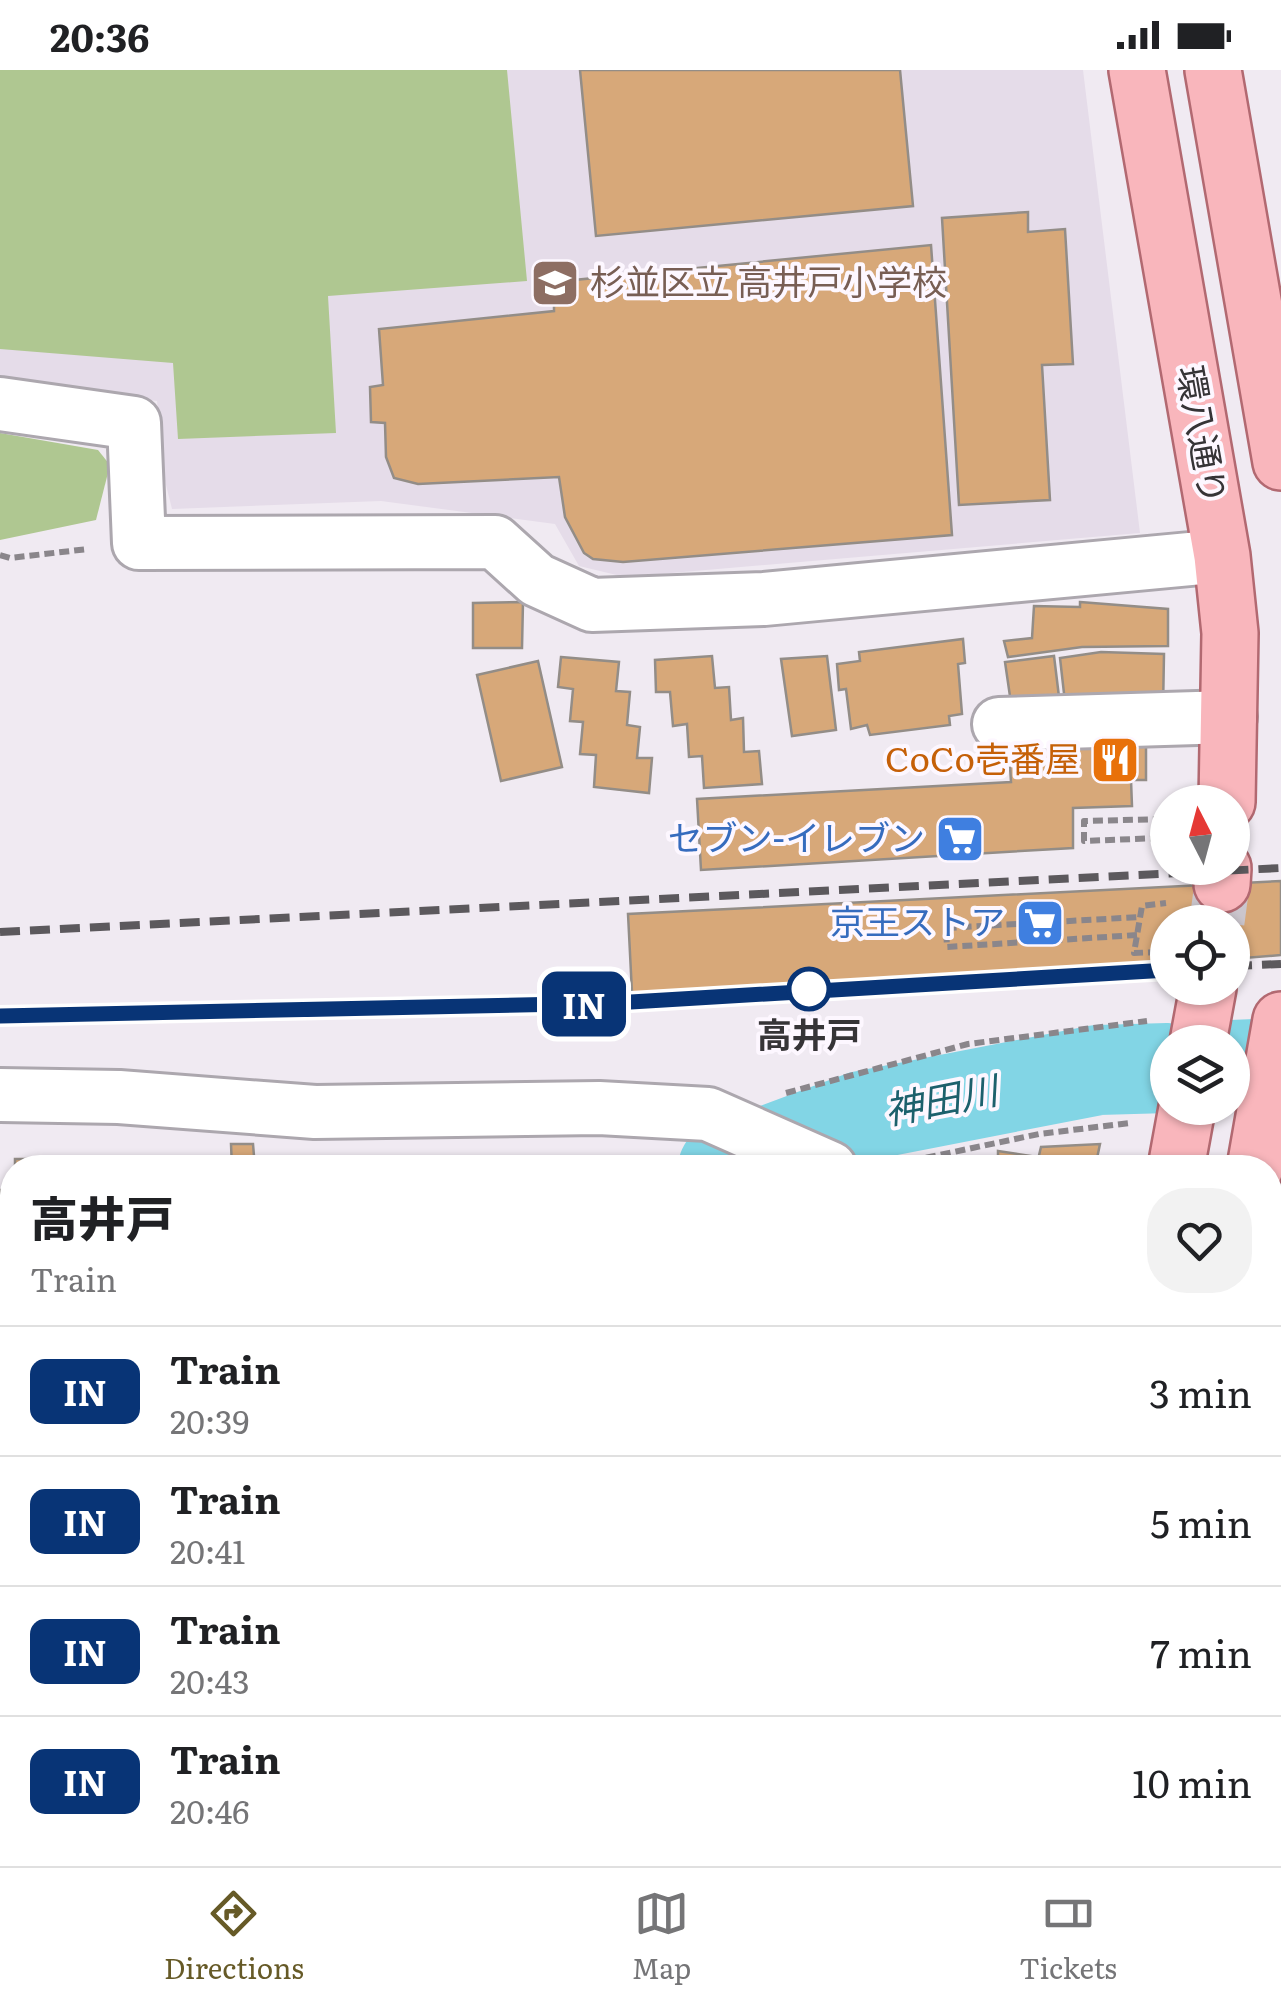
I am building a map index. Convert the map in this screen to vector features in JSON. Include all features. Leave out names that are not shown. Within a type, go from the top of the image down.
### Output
[{"type":"main road","name":"環八通り","points":[[1137,70],[1222,556],[1230,634],[1228,785]]},
{"type":"main road","points":[[1213,70],[1281,462]]},
{"type":"main road","points":[[1260,1142],[1281,1020]]},
{"type":"street","points":[[0,404],[134,423],[139,543],[495,542],[537,580],[592,605],[764,599],[1222,556]]},
{"type":"street","points":[[999,724],[1230,717]]},
{"type":"street","points":[[0,1096],[120,1097],[315,1112],[599,1108],[723,1119],[803,1155]]},
{"type":"path","points":[[0,556],[139,543]]},
{"type":"path","points":[[1150,819],[1084,822],[1084,842],[1150,839]]},
{"type":"path","points":[[1150,953],[1134,954],[1142,906],[1166,903]]},
{"type":"path","points":[[1137,936],[947,947],[946,928],[1140,917]]},
{"type":"path","points":[[723,1119],[968,1044],[1147,1021]]},
{"type":"path","points":[[941,1155],[1039,1134],[1130,1123]]},
{"type":"shaded area","name":"杉並区立 高井戸小学校","points":[[0,70],[1083,70],[1140,533],[625,577],[579,566],[555,524],[381,501],[172,509],[163,473],[157,401],[0,382]]},
{"type":"green space","points":[[0,70],[507,70],[527,281],[328,296],[336,433],[178,439],[173,363],[0,349]]},
{"type":"green space","points":[[0,433],[98,450],[110,465],[96,520],[0,540]]},
{"type":"building","points":[[580,70],[900,70],[913,206],[596,236]]},
{"type":"building","points":[[1028,212],[1028,232],[1065,229],[1073,364],[1042,365],[1050,500],[959,505],[942,218]]},
{"type":"building","points":[[931,245],[952,535],[623,562],[593,559],[584,553],[565,517],[559,477],[418,484],[394,478],[386,457],[385,423],[371,422],[370,387],[383,385],[379,329],[554,311],[554,282]]},
{"type":"building","points":[[523,602],[522,648],[473,648],[473,603]]},
{"type":"building","points":[[1080,602],[1168,609],[1168,646],[1082,647],[1008,657],[1004,641],[1032,638],[1034,606],[1080,607]]},
{"type":"building","points":[[963,639],[965,663],[958,664],[962,714],[949,716],[950,725],[870,735],[867,725],[851,729],[846,689],[839,690],[837,664],[860,661],[859,652]]},
{"type":"building","points":[[1101,652],[1164,654],[1163,710],[1066,711],[1060,658]]},
{"type":"building","points":[[712,656],[715,688],[729,687],[731,720],[743,718],[744,752],[759,751],[762,784],[704,788],[702,756],[689,757],[687,724],[673,726],[670,692],[656,692],[655,660]]},
{"type":"building","points":[[827,656],[836,730],[792,736],[781,659]]},
{"type":"building","points":[[1054,656],[1060,705],[1012,710],[1005,662]]},
{"type":"building","points":[[561,657],[619,662],[616,691],[630,692],[627,725],[640,727],[637,758],[652,758],[649,793],[594,787],[596,755],[580,754],[583,722],[570,721],[573,689],[558,687]]},
{"type":"building","points":[[538,661],[562,767],[501,781],[477,675]]},
{"type":"building","points":[[1008,736],[1146,736],[1146,780],[1131,780],[1132,806],[1073,808],[1073,848],[701,870],[697,799],[1011,782]]},
{"type":"building","points":[[1281,881],[1281,955],[1250,958],[1250,905],[1150,905],[1150,964],[632,993],[628,914]]},
{"type":"building","points":[[231,1144],[253,1144],[254,1155],[231,1155]]},
{"type":"building","points":[[1100,1144],[1098,1155],[1039,1155],[1041,1147]]},
{"type":"waterway","name":"神田川","points":[[1250,1064],[1281,1063]]},
{"type":"waterway","name":"神田川","points":[[758,1155],[862,1116],[1098,1070],[1150,1069]]},
{"type":"tunnel","points":[[1219,905],[1222,885]]},
{"type":"railway","points":[[0,932],[1281,868]]},
{"type":"railway","points":[[1250,965],[1281,964]]},
{"type":"railway","points":[[0,1016],[614,1003],[1150,971]]},
{"type":"train","name":"IN","points":[[0,1016],[614,1003],[1150,971]]},
{"type":"place","name":"杉並区立 高井戸小学校","points":[[555,283]]},
{"type":"place","name":"CoCo壱番屋","points":[[1115,760]]},
{"type":"place","name":"セブン-イレブン","points":[[960,839]]},
{"type":"place","name":"京王ストア","points":[[1040,923]]},
{"type":"place","name":"高井戸","points":[[809,989]]}]
